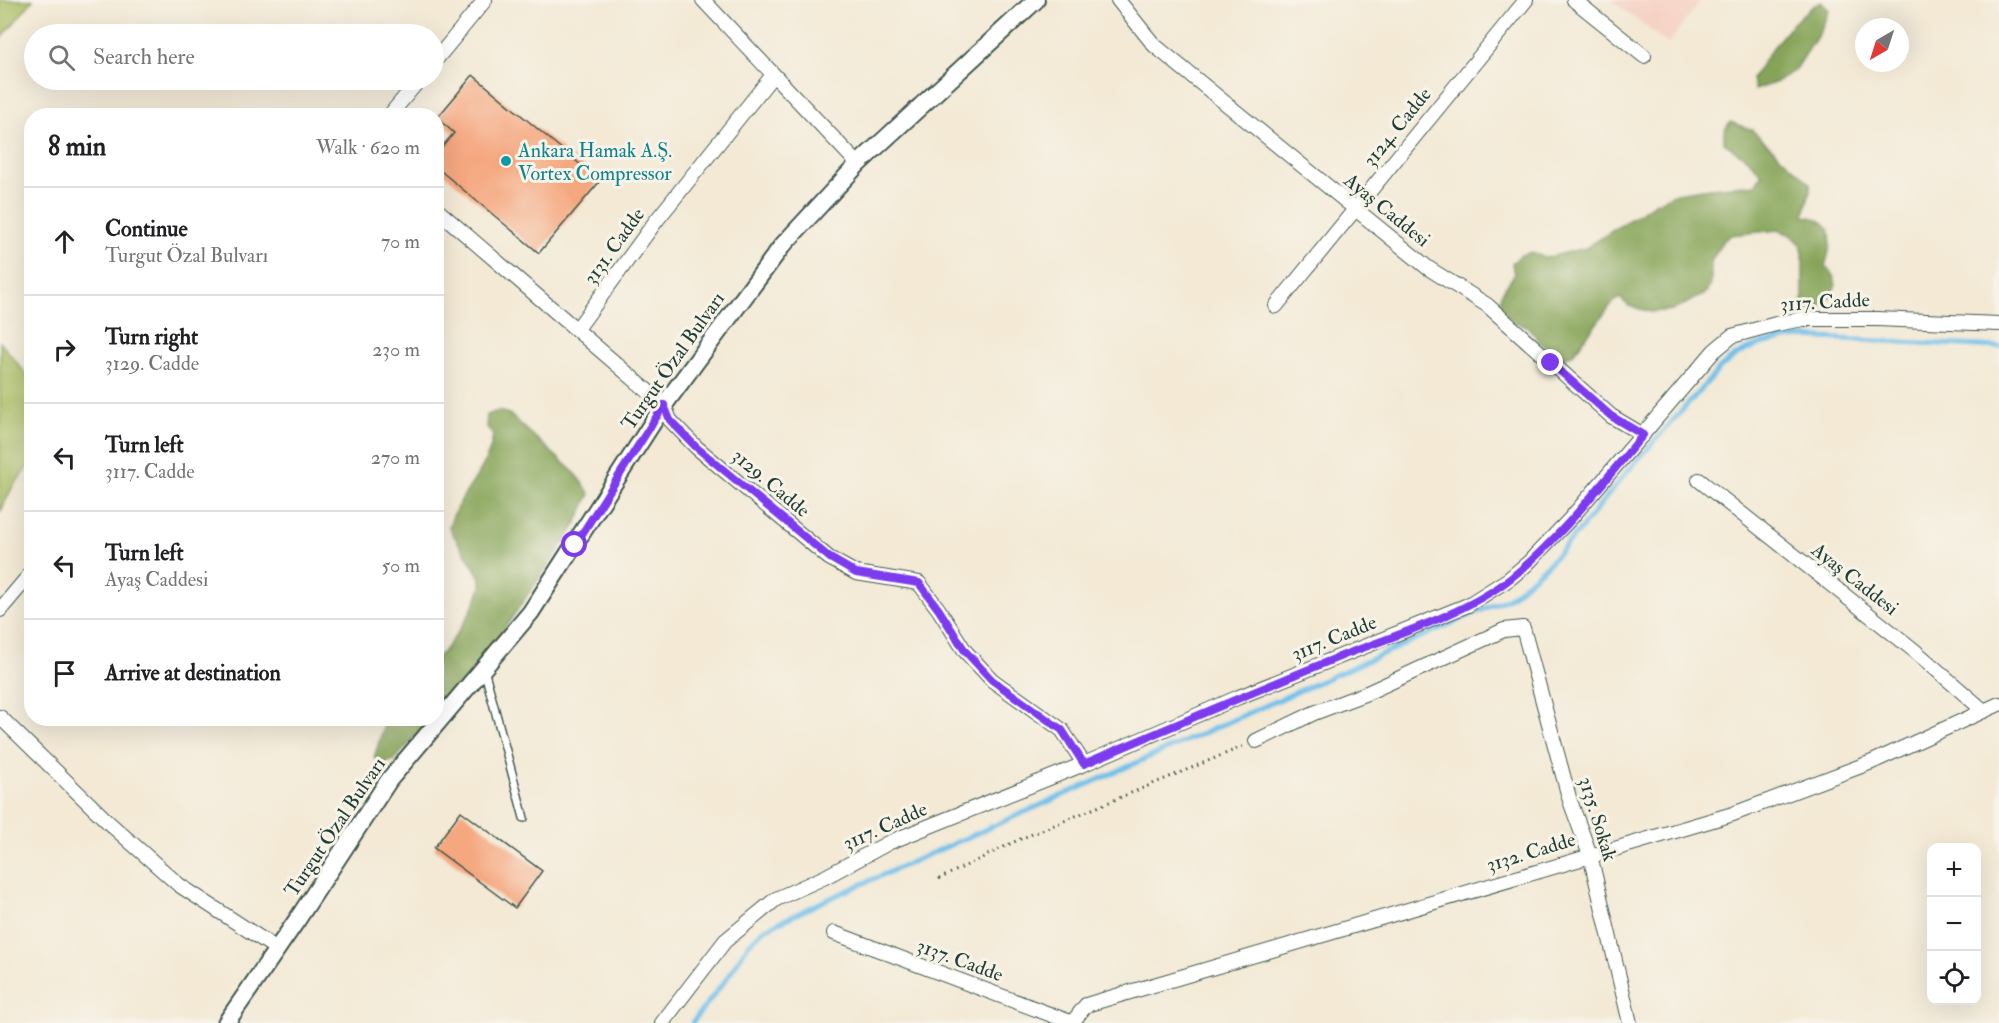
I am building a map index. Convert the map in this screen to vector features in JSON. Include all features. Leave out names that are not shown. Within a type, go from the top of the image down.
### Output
[{"type":"street","points":[[444,50],[485,0]]},
{"type":"street","points":[[703,0],[858,164]]},
{"type":"street","name":"Turgut Özal Bulvarı","points":[[444,716],[531,612],[664,405],[782,246],[858,164],[1036,0]]},
{"type":"street","name":"Ayaş Caddesi","points":[[1118,0],[1154,45],[1428,268],[1487,305],[1611,416],[1643,435]]},
{"type":"street","name":"3124. Cadde","points":[[1276,306],[1526,0]]},
{"type":"street","points":[[1574,0],[1644,56]]},
{"type":"street","name":"3131. Cadde","points":[[578,329],[656,221],[773,75]]},
{"type":"street","points":[[396,108],[411,90]]},
{"type":"street","name":"3129. Cadde","points":[[444,216],[664,405],[670,420],[696,447],[830,558],[856,573],[919,583],[965,651],[992,680],[1062,730],[1084,764]]},
{"type":"street","name":"3117. Cadde","points":[[662,1023],[725,941],[776,899],[825,877],[890,842],[1468,605],[1509,579],[1527,564],[1571,518],[1714,351],[1732,336],[1803,319],[1877,319],[1999,324]]},
{"type":"street","name":"Ayaş Caddesi","points":[[1699,480],[1915,651],[1984,711]]},
{"type":"street","points":[[0,610],[24,582]]},
{"type":"street","name":"3135. Sokak","points":[[1256,741],[1314,713],[1367,693],[1504,630],[1523,628],[1570,801],[1590,855],[1630,1023]]},
{"type":"street","name":"3132. Cadde","points":[[1072,1023],[1086,1005],[1733,814],[1872,762],[1999,704]]},
{"type":"street","points":[[0,717],[109,823],[179,885],[277,949]]},
{"type":"street","name":"Turgut Özal Bulvarı","points":[[226,1023],[389,780],[435,726]]},
{"type":"street","name":"3137. Cadde","points":[[834,933],[1072,1023]]},
{"type":"lane","points":[[484,669],[524,818]]},
{"type":"path","points":[[939,879],[1018,840],[1256,741]]},
{"type":"shaded area","points":[[1611,0],[1701,0],[1668,44]]},
{"type":"green space","points":[[0,0],[33,0],[0,40]]},
{"type":"green space","points":[[1821,2],[1829,10],[1820,32],[1796,69],[1777,82],[1755,90],[1752,79],[1773,47],[1791,25]]},
{"type":"green space","points":[[1730,122],[1752,130],[1810,183],[1804,216],[1822,222],[1830,233],[1830,248],[1825,266],[1833,275],[1836,285],[1831,295],[1815,311],[1803,312],[1803,252],[1799,242],[1789,234],[1778,230],[1731,235],[1722,242],[1711,262],[1711,284],[1705,294],[1674,310],[1651,312],[1629,306],[1620,298],[1614,301],[1572,355],[1561,358],[1542,344],[1527,326],[1516,323],[1506,316],[1500,306],[1501,294],[1514,275],[1512,263],[1521,255],[1532,252],[1542,257],[1553,256],[1586,248],[1655,203],[1676,193],[1756,184],[1762,174],[1747,158],[1724,143],[1724,131]]},
{"type":"green space","points":[[0,342],[24,371],[24,472],[12,488],[0,513]]},
{"type":"green space","points":[[498,411],[509,414],[577,475],[590,494],[574,528],[498,638],[444,704],[444,651],[465,621],[477,598],[481,581],[449,528],[459,504],[486,460],[493,435],[486,426],[487,415]]},
{"type":"green space","points":[[384,726],[426,726],[394,760],[383,764],[374,758]]},
{"type":"building","name":"Ankara Hamak A.Ş. Vortex Compressor","points":[[473,75],[600,181],[539,253],[444,174],[444,145],[454,133],[444,124],[444,110]]},
{"type":"building","points":[[461,811],[542,871],[515,908],[434,848]]},
{"type":"waterway","points":[[692,1023],[727,978],[748,945],[763,930],[1509,598],[1546,566],[1580,530],[1625,474],[1720,368],[1748,349],[1778,340],[1801,337],[1999,347]]},
{"type":"place","name":"Ankara Hamak A.Ş. Vortex Compressor","points":[[506,161]]},
{"type":"route","points":[[575,545],[664,405],[670,420],[696,447],[830,558],[856,573],[919,583],[965,651],[992,680],[1062,730],[1084,764],[1239,697],[1468,605],[1509,579],[1527,564],[1571,518],[1643,435],[1611,416],[1551,363]]}]
